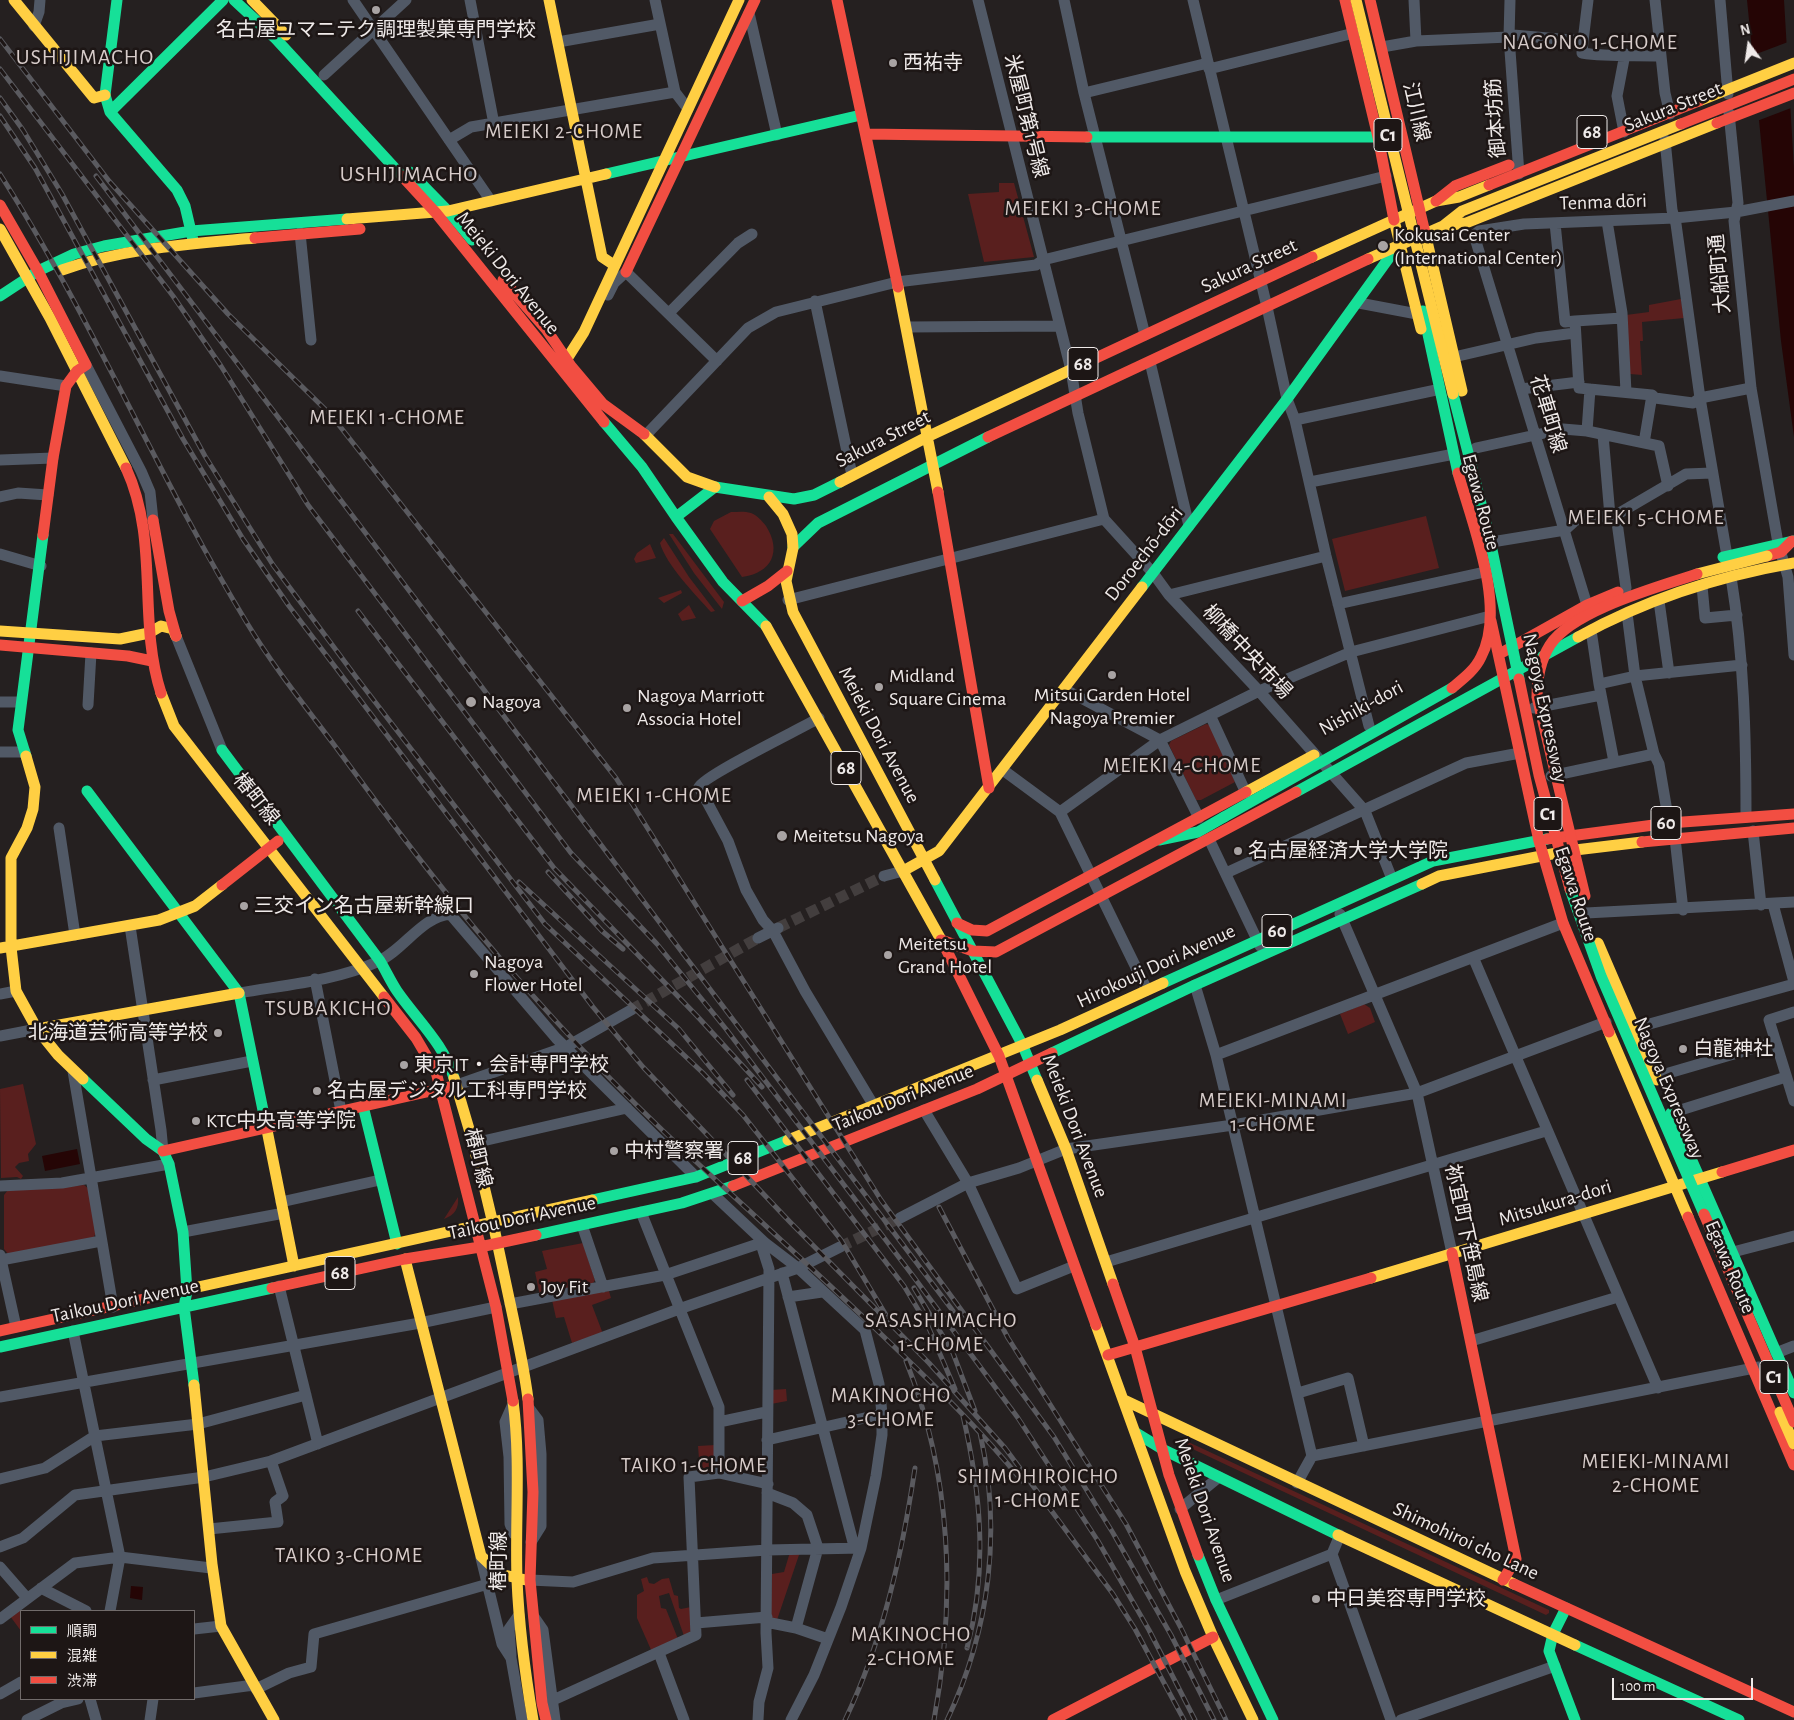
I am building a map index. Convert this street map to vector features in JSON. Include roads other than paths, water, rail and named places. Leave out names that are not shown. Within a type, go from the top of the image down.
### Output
[{"type":"main road","points":[[14,0],[94,98],[104,95]]},
{"type":"main road","points":[[117,0],[104,95],[110,112],[177,190],[185,206],[194,244]]},
{"type":"main road","points":[[110,112],[223,0]]},
{"type":"main road","name":"Meieki Dori Avenue","points":[[234,0],[276,39],[445,215]]},
{"type":"main road","name":"Meieki Dori Avenue","points":[[252,0],[324,75],[422,185],[566,364],[603,404],[646,436],[688,477],[715,487]]},
{"type":"main road","points":[[549,0],[602,257],[614,265]]},
{"type":"main road","points":[[566,364],[584,332],[739,0]]},
{"type":"main road","points":[[626,272],[755,0]]},
{"type":"main road","points":[[837,0],[929,436],[988,788]]},
{"type":"main road","points":[[1345,0],[1378,137],[1395,218]]},
{"type":"main road","name":"Nagoya Expressway","points":[[1356,0],[1421,270],[1488,531],[1548,810],[1601,976],[1794,1422]]},
{"type":"main road","name":"江川線","points":[[1370,0],[1425,232]]},
{"type":"main road","name":"68","points":[[1668,108],[1726,78],[1752,74],[1791,58]]},
{"type":"main road","name":"Sakura Street","points":[[769,497],[804,498],[929,436],[1395,218],[1436,201],[1460,198],[1668,108],[1728,90],[1752,74]]},
{"type":"main road","name":"Sakura Street","points":[[1443,226],[1462,211],[1792,80]]},
{"type":"main road","name":"68","points":[[793,547],[818,522],[934,463],[1425,232],[1443,226],[1466,223],[1792,94]]},
{"type":"main road","points":[[35,277],[110,256],[194,244],[445,215],[468,206],[861,115]]},
{"type":"main road","name":"68","points":[[1436,201],[1455,186],[1518,162],[1624,126]]},
{"type":"main road","points":[[866,134],[1012,137],[1378,137]]},
{"type":"main road","points":[[0,205],[82,368],[131,481],[143,517],[147,556],[149,633]]},
{"type":"main road","points":[[4,293],[74,254],[104,246],[191,231],[262,224],[445,215]]},
{"type":"main road","name":"Egawa Route","points":[[1395,218],[1399,244],[1436,390],[1449,455],[1480,572],[1499,654],[1539,841],[1563,923],[1794,1465]]},
{"type":"main road","points":[[0,229],[35,277]]},
{"type":"main road","name":"Egawa Route","points":[[1425,232],[1498,541],[1549,776],[1583,917],[1634,1028],[1794,1393]]},
{"type":"main road","name":"Doroechō-dōri","points":[[903,871],[939,851],[1287,399],[1359,303],[1399,244]]},
{"type":"main road","points":[[1159,840],[1198,832],[1444,693],[1473,669],[1488,642],[1491,628],[1489,593],[1430,348],[1419,290],[1421,270]]},
{"type":"main road","name":"Meieki Dori Avenue","points":[[566,364],[572,385],[642,467],[676,517]]},
{"type":"main road","points":[[82,368],[66,386],[48,495],[41,566],[18,730],[35,787],[33,808],[27,828],[11,858],[5,948],[16,991],[37,1029],[73,1071],[146,1139],[162,1151],[169,1164],[183,1232],[186,1291],[184,1307],[192,1362],[204,1477],[211,1568],[221,1626],[274,1720]]},
{"type":"main road","points":[[676,517],[715,487]]},
{"type":"main road","name":"68","points":[[715,487],[769,497],[786,518],[793,547],[787,571]]},
{"type":"main road","name":"68","points":[[676,517],[723,582],[742,602]]},
{"type":"main road","points":[[128,656],[140,653],[146,643],[153,620],[150,607],[153,520]]},
{"type":"main road","points":[[153,520],[169,611],[176,636]]},
{"type":"main road","points":[[1583,917],[1587,902],[1553,770],[1537,696],[1537,677],[1550,645],[1572,624],[1623,599],[1707,571],[1767,556],[1793,541]]},
{"type":"main road","name":"Nishiki-dori","points":[[958,923],[972,930],[987,931],[1369,726],[1587,604],[1626,588],[1727,556],[1780,547]]},
{"type":"main road","name":"Nishiki-dori","points":[[941,940],[973,951],[996,952],[1209,839],[1591,630],[1627,613],[1702,586],[1731,577],[1789,564]]},
{"type":"main road","points":[[742,602],[768,586],[787,571]]},
{"type":"main road","name":"Meieki Dori Avenue","points":[[787,571],[788,600],[1032,1063],[1066,1149],[1135,1348],[1180,1509],[1216,1600],[1272,1720]]},
{"type":"main road","name":"Meieki Dori Avenue","points":[[742,602],[766,626],[819,718],[941,940],[999,1056],[1185,1571],[1213,1638],[1254,1720]]},
{"type":"main road","points":[[0,631],[120,639],[149,633],[155,628],[167,627],[173,629],[176,636]]},
{"type":"main road","name":"椿町線","points":[[149,633],[152,661],[159,690],[174,726],[270,847],[416,1038],[436,1072],[496,1307],[509,1373],[518,1441],[517,1579],[519,1615],[522,1658],[533,1720]]},
{"type":"main road","points":[[0,645],[128,656],[152,661]]},
{"type":"main road","name":"椿町線","points":[[222,750],[380,961],[397,991],[429,1031],[451,1066],[474,1143],[524,1367],[529,1408],[533,1492],[530,1545],[532,1616],[546,1720]]},
{"type":"main road","points":[[87,791],[239,993],[294,1266]]},
{"type":"main road","name":"Hirokouji Dori Avenue","points":[[999,1056],[1433,861],[1563,836],[1669,823],[1794,814]]},
{"type":"main road","name":"Hirokouji Dori Avenue","points":[[1032,1063],[1195,985],[1439,876],[1567,851],[1675,838],[1794,828]]},
{"type":"main road","points":[[5,948],[130,926],[179,914],[195,906],[285,835]]},
{"type":"main road","points":[[37,1029],[239,993]]},
{"type":"main road","name":"Taikou Dori Avenue","points":[[0,1331],[696,1177],[999,1056]]},
{"type":"main road","name":"Taikou Dori Avenue","points":[[0,1347],[405,1259],[480,1247],[641,1212],[713,1194],[924,1110],[1032,1063]]},
{"type":"main road","points":[[162,1151],[457,1085]]},
{"type":"main road","points":[[363,1106],[397,1244]]},
{"type":"main road","name":"Mitsukura-dori","points":[[1108,1355],[1676,1187],[1794,1150]]},
{"type":"main road","name":"祢宜町下笹島線","points":[[1452,1253],[1516,1559],[1503,1580]]},
{"type":"main road","points":[[405,1259],[420,1324],[481,1556],[495,1573],[517,1579],[530,1580]]},
{"type":"main road","points":[[1754,1332],[1764,1376],[1794,1444]]},
{"type":"main road","name":"Shimohiroi cho Lane","points":[[1124,1400],[1503,1580],[1794,1712]]},
{"type":"main road","points":[[1136,1433],[1164,1450],[1399,1565],[1739,1720]]},
{"type":"main road","points":[[1566,1608],[1553,1634],[1549,1651],[1574,1720]]},
{"type":"main road","points":[[1052,1720],[1213,1638]]},
{"type":"street","points":[[34,26],[39,12],[40,0]]},
{"type":"street","points":[[353,0],[491,201]]},
{"type":"street","points":[[324,75],[406,0]]},
{"type":"street","points":[[470,0],[494,124]]},
{"type":"street","points":[[655,0],[675,92],[688,109]]},
{"type":"street","name":"米屋町第1号線","points":[[978,0],[1071,370],[1078,413],[1104,519],[1153,574]]},
{"type":"street","points":[[1064,0],[1084,93],[1145,335]]},
{"type":"street","points":[[1193,0],[1267,307],[1287,399],[1296,420],[1326,556],[1369,726]]},
{"type":"street","points":[[1414,0],[1416,41]]},
{"type":"street","name":"御本坊筋","points":[[1510,0],[1508,38],[1519,174]]},
{"type":"street","points":[[1588,0],[1582,53],[1606,57],[1625,54],[1660,56]]},
{"type":"street","points":[[1655,0],[1660,56],[1668,108]]},
{"type":"street","name":"大船町通","points":[[1720,0],[1738,203],[1734,221],[1736,247],[1751,388],[1780,547],[1789,564],[1788,577],[1794,655]]},
{"type":"street","points":[[749,13],[777,135]]},
{"type":"street","points":[[558,42],[660,24]]},
{"type":"street","points":[[1084,93],[1354,33]]},
{"type":"street","points":[[1382,47],[1416,41],[1508,38],[1513,35],[1583,42]]},
{"type":"street","points":[[1624,126],[1616,96],[1625,54]]},
{"type":"street","points":[[449,140],[471,127],[675,92]]},
{"type":"street","points":[[1664,130],[1672,210],[1676,218],[1700,398],[1727,556]]},
{"type":"street","points":[[646,436],[748,328],[776,312],[897,282],[1036,265],[1043,260],[1121,239],[1386,176]]},
{"type":"street","points":[[1520,188],[1524,224]]},
{"type":"street","name":"Tenma dōri","points":[[1474,235],[1479,231],[1524,224],[1676,218],[1736,212],[1794,201]]},
{"type":"street","points":[[1607,221],[1622,318],[1626,392]]},
{"type":"street","points":[[1555,223],[1564,322],[1575,327]]},
{"type":"street","points":[[300,233],[311,340]]},
{"type":"street","points":[[669,313],[738,243],[752,234]]},
{"type":"street","name":"花車町線","points":[[1474,235],[1587,604]]},
{"type":"street","points":[[566,364],[614,283],[626,272],[717,360]]},
{"type":"street","points":[[815,301],[852,475]]},
{"type":"street","points":[[1359,303],[1417,314]]},
{"type":"street","points":[[1454,357],[1575,327],[1622,318]]},
{"type":"street","points":[[907,327],[1060,326]]},
{"type":"street","points":[[1575,327],[1587,431]]},
{"type":"street","points":[[1150,362],[1190,526]]},
{"type":"street","points":[[82,368],[141,471],[150,492],[153,520]]},
{"type":"street","points":[[0,376],[66,386]]},
{"type":"street","points":[[1521,389],[1583,386],[1652,395],[1659,399],[1692,403],[1700,398],[1751,388]]},
{"type":"street","points":[[1296,420],[1436,390]]},
{"type":"street","points":[[1644,443],[1652,395]]},
{"type":"street","points":[[1476,448],[1563,429],[1587,431],[1659,446],[1668,486]]},
{"type":"street","points":[[1603,435],[1613,516],[1626,588]]},
{"type":"street","points":[[1310,482],[1449,455]]},
{"type":"street","points":[[0,460],[53,458]]},
{"type":"street","points":[[1498,541],[1565,530],[1576,520],[1613,516],[1686,474],[1712,473]]},
{"type":"street","points":[[0,498],[18,493],[48,495]]},
{"type":"street","points":[[788,600],[1104,519]]},
{"type":"street","points":[[0,554],[41,566]]},
{"type":"street","points":[[1169,595],[1326,556]]},
{"type":"street","points":[[1338,604],[1480,572]]},
{"type":"street","name":"柳橋中央市場","points":[[1153,574],[1169,595],[1259,691],[1365,810],[1392,879]]},
{"type":"street","points":[[1731,577],[1742,665],[1746,817]]},
{"type":"street","points":[[1702,586],[1705,618],[1737,615]]},
{"type":"street","points":[[1659,601],[1669,673]]},
{"type":"street","points":[[1627,613],[1635,676],[1654,754],[1659,764],[1669,823]]},
{"type":"street","points":[[1060,812],[1160,740],[1259,691],[1351,652],[1490,616]]},
{"type":"street","points":[[1591,630],[1614,762]]},
{"type":"street","name":"椿町線","points":[[176,636],[222,750]]},
{"type":"street","points":[[88,705],[91,653]]},
{"type":"street","points":[[1534,708],[1600,690],[1635,676],[1742,665]]},
{"type":"street","points":[[1064,689],[1160,740],[1199,818]]},
{"type":"street","points":[[0,702],[21,702]]},
{"type":"street","points":[[1210,715],[1246,792]]},
{"type":"street","points":[[819,718],[720,771],[702,782],[699,787],[728,840],[746,890],[763,920],[775,929],[805,991],[874,1106]]},
{"type":"street","points":[[0,752],[25,752]]},
{"type":"street","points":[[1226,873],[1466,763],[1520,753]]},
{"type":"street","points":[[1549,776],[1654,754]]},
{"type":"street","points":[[1003,770],[1060,812],[1147,990]]},
{"type":"street","points":[[60,828],[75,935]]},
{"type":"street","points":[[1634,1028],[1794,983],[1767,904],[1752,831]]},
{"type":"street","points":[[1675,838],[1683,910]]},
{"type":"street","points":[[1209,839],[1264,954]]},
{"type":"street","points":[[884,876],[903,871]]},
{"type":"street","points":[[1583,917],[1794,902]]},
{"type":"street","name":"祢宜町下笹島線","points":[[1336,904],[1417,1093],[1452,1253]]},
{"type":"street","points":[[239,993],[314,980],[362,968],[380,961],[438,916],[450,914],[556,1038],[696,1177]]},
{"type":"street","points":[[1216,1055],[1563,923]]},
{"type":"street","points":[[130,926],[162,1151]]},
{"type":"street","points":[[758,938],[775,929]]},
{"type":"street","points":[[1473,957],[1658,1388]]},
{"type":"street","points":[[314,980],[342,1111]]},
{"type":"street","points":[[1195,985],[1216,1055],[1312,1456],[1297,1483]]},
{"type":"street","points":[[0,994],[16,991]]},
{"type":"street","points":[[457,1085],[566,1047],[631,1010]]},
{"type":"street","points":[[1794,1012],[1769,1020],[1794,1101]]},
{"type":"street","points":[[900,1218],[968,1184],[1066,1149],[1233,1125],[1417,1093],[1606,1022]]},
{"type":"street","points":[[0,1036],[37,1029]]},
{"type":"street","points":[[1655,1076],[1775,1042]]},
{"type":"street","points":[[153,1080],[252,1061]]},
{"type":"street","points":[[73,1071],[113,1307]]},
{"type":"street","points":[[1671,1113],[1786,1077]]},
{"type":"street","points":[[474,1143],[627,1108]]},
{"type":"street","points":[[924,1110],[968,1184],[1017,1289],[1074,1266]]},
{"type":"street","points":[[1106,1262],[1546,1130]]},
{"type":"street","points":[[0,1186],[91,1179],[169,1164]]},
{"type":"street","points":[[183,1232],[282,1208],[380,1180]]},
{"type":"street","points":[[713,1194],[764,1242],[798,1268],[865,1330],[879,1384],[882,1414],[876,1476],[857,1547],[828,1639],[814,1675],[791,1720]]},
{"type":"street","points":[[641,1212],[719,1407],[719,1473]]},
{"type":"street","points":[[582,1225],[603,1287]]},
{"type":"street","points":[[1733,1252],[1794,1236]]},
{"type":"street","points":[[16,1328],[1,1257],[101,1241]]},
{"type":"street","points":[[510,1304],[666,1275],[764,1242]]},
{"type":"street","points":[[758,1720],[759,1702],[768,1668],[766,1620],[768,1488],[766,1412],[769,1269],[762,1247],[764,1242]]},
{"type":"street","points":[[0,1547],[23,1538],[75,1495],[204,1477],[271,1461],[679,1309],[798,1268],[840,1247]]},
{"type":"street","points":[[782,1273],[857,1547]]},
{"type":"street","points":[[279,1286],[318,1444]]},
{"type":"street","points":[[788,1297],[822,1292]]},
{"type":"street","points":[[1471,1341],[1618,1297]]},
{"type":"street","points":[[0,1397],[192,1362],[420,1324],[496,1307]]},
{"type":"street","points":[[73,1331],[108,1491],[120,1557],[110,1610]]},
{"type":"street","points":[[1312,1456],[1753,1368],[1778,1357],[1794,1346]]},
{"type":"street","points":[[1298,1393],[1348,1378],[1364,1446]]},
{"type":"street","points":[[0,1479],[44,1468],[95,1436],[198,1424],[306,1395]]},
{"type":"street","points":[[719,1422],[766,1412]]},
{"type":"street","points":[[767,1440],[882,1414]]},
{"type":"street","points":[[209,1529],[278,1522],[275,1502],[283,1496],[271,1461]]},
{"type":"street","points":[[551,1701],[659,1653],[696,1634],[689,1477],[719,1473],[768,1488],[793,1503],[807,1515],[818,1548],[796,1628]]},
{"type":"street","points":[[1180,1509],[1218,1476]]},
{"type":"street","points":[[1340,1535],[1332,1554],[1391,1720]]},
{"type":"street","points":[[530,1580],[574,1582],[653,1558],[692,1554],[857,1547]]},
{"type":"street","points":[[1216,1600],[1332,1554]]},
{"type":"street","points":[[481,1556],[502,1644],[511,1658]]},
{"type":"street","points":[[0,1619],[75,1563],[120,1557],[211,1568]]},
{"type":"street","points":[[0,1567],[28,1598]]},
{"type":"street","points":[[195,1693],[255,1687],[289,1673],[311,1667],[314,1634],[488,1584]]},
{"type":"street","points":[[41,1588],[84,1610]]},
{"type":"street","points":[[519,1615],[509,1629],[511,1658],[522,1720]]},
{"type":"street","points":[[532,1616],[543,1630],[555,1720]]},
{"type":"street","points":[[696,1623],[766,1620],[828,1639]]},
{"type":"street","points":[[195,1629],[221,1626]]},
{"type":"street","points":[[659,1653],[684,1720]]},
{"type":"street","points":[[1401,1720],[1555,1666]]},
{"type":"street","points":[[0,1694],[20,1683]]},
{"type":"street","points":[[27,1720],[50,1708],[75,1700]]},
{"type":"street","points":[[90,1700],[96,1720]]},
{"type":"street","points":[[150,1720],[153,1700]]},
{"type":"street","points":[[50,1708],[53,1720]]},
{"type":"tunnel","points":[[778,928],[884,876]]},
{"type":"tunnel","points":[[631,1010],[758,938]]},
{"type":"tunnel","points":[[840,1247],[900,1218]]},
{"type":"railway","points":[[0,39],[109,181],[228,314],[331,415],[616,778],[881,1200],[1054,1437],[1113,1533],[1171,1635],[1214,1720]]},
{"type":"railway","points":[[0,69],[173,296],[221,366],[308,505],[571,853],[657,944],[726,1029],[1018,1418],[1098,1541],[1149,1630],[1195,1720]]},
{"type":"railway","points":[[0,98],[23,130],[62,194],[205,456],[273,565],[545,924],[703,1073],[743,1115],[841,1240],[886,1315]]},
{"type":"railway","points":[[0,116],[35,168],[183,439],[243,539],[289,606],[593,1007],[643,1067],[790,1222],[929,1363],[1005,1448],[1113,1594],[1135,1629],[1184,1720]]},
{"type":"railway","points":[[0,174],[65,284],[184,512],[247,623],[290,686],[438,882],[525,987],[606,1075],[663,1131],[836,1291],[919,1371],[972,1424],[1022,1481]]},
{"type":"railway","points":[[96,176],[953,1311]]},
{"type":"railway","points":[[358,611],[554,868],[697,1016],[762,1087]]},
{"type":"railway","points":[[548,872],[602,931],[623,949]]},
{"type":"railway","points":[[519,882],[679,1029],[733,1095]]},
{"type":"railway","points":[[747,1080],[904,1286],[928,1326],[955,1389]]},
{"type":"railway","points":[[939,1207],[1008,1338],[1126,1524],[1181,1628],[1226,1720]]},
{"type":"railway","points":[[914,1288],[953,1353],[975,1411]]},
{"type":"railway","points":[[906,1361],[921,1404],[933,1448],[946,1538],[947,1584],[945,1629],[941,1675],[934,1720]]},
{"type":"railway","points":[[963,1416],[974,1474],[980,1532],[978,1590],[967,1648]]},
{"type":"railway","points":[[947,1720],[962,1686],[973,1651],[988,1579],[991,1543],[990,1506],[987,1469],[980,1433]]},
{"type":"railway","points":[[845,1720],[870,1659],[889,1597],[904,1533],[915,1468]]},
{"type":"place","name":"名古屋ユマニテク調理製菓専門学校","points":[[376,10]]},
{"type":"place","name":"西祐寺","points":[[893,63]]},
{"type":"place","name":"Kokusai Center (International Center)","points":[[1383,246]]},
{"type":"place","name":"Mitsui Garden Hotel Nagoya Premier","points":[[1112,675]]},
{"type":"place","name":"Midland Square Cinema","points":[[879,687]]},
{"type":"place","name":"Nagoya","points":[[471,702]]},
{"type":"place","name":"Nagoya Marriott Associa Hotel","points":[[627,708]]},
{"type":"place","name":"Meitetsu Nagoya","points":[[782,836]]},
{"type":"place","name":"名古屋経済大学大学院","points":[[1238,851]]},
{"type":"place","name":"三交イン名古屋新幹線口","points":[[244,906]]},
{"type":"place","name":"Meitetsu Grand Hotel","points":[[888,955]]},
{"type":"place","name":"Nagoya Flower Hotel","points":[[474,974]]},
{"type":"place","name":"北海道芸術高等学校","points":[[218,1033]]},
{"type":"place","name":"白龍神社","points":[[1683,1049]]},
{"type":"place","name":"東京IT・会計専門学校","points":[[404,1065]]},
{"type":"place","name":"名古屋デジタル工科専門学校","points":[[317,1091]]},
{"type":"place","name":"KTC中央高等学院","points":[[196,1121]]},
{"type":"place","name":"中村警察署","points":[[614,1151]]},
{"type":"place","name":"Joy Fit","points":[[531,1287]]},
{"type":"place","name":"中日美容専門学校","points":[[1316,1599]]},
{"type":"district","name":"NAGONO 1-CHOME","points":[[1590,43]]},
{"type":"district","name":"USHIJIMACHO","points":[[85,57]]},
{"type":"district","name":"MEIEKI 2-CHOME","points":[[564,132]]},
{"type":"district","name":"USHIJIMACHO","points":[[409,174]]},
{"type":"district","name":"MEIEKI 3-CHOME","points":[[1083,209]]},
{"type":"district","name":"MEIEKI 1-CHOME","points":[[387,418]]},
{"type":"district","name":"MEIEKI 5-CHOME","points":[[1646,518]]},
{"type":"district","name":"MEIEKI 4-CHOME","points":[[1182,766]]},
{"type":"district","name":"MEIEKI 1-CHOME","points":[[654,796]]},
{"type":"district","name":"TSUBAKICHO","points":[[328,1008]]},
{"type":"district","name":"MEIEKI-MINAMI 1-CHOME","points":[[1273,1113]]},
{"type":"district","name":"SASASHIMACHO 1-CHOME","points":[[941,1333]]},
{"type":"district","name":"MAKINOCHO 3-CHOME","points":[[891,1408]]},
{"type":"district","name":"TAIKO 1-CHOME","points":[[694,1466]]},
{"type":"district","name":"MEIEKI-MINAMI 2-CHOME","points":[[1656,1474]]},
{"type":"district","name":"SHIMOHIROICHO 1-CHOME","points":[[1038,1489]]},
{"type":"district","name":"TAIKO 3-CHOME","points":[[349,1556]]},
{"type":"district","name":"MAKINOCHO 2-CHOME","points":[[911,1647]]}]
